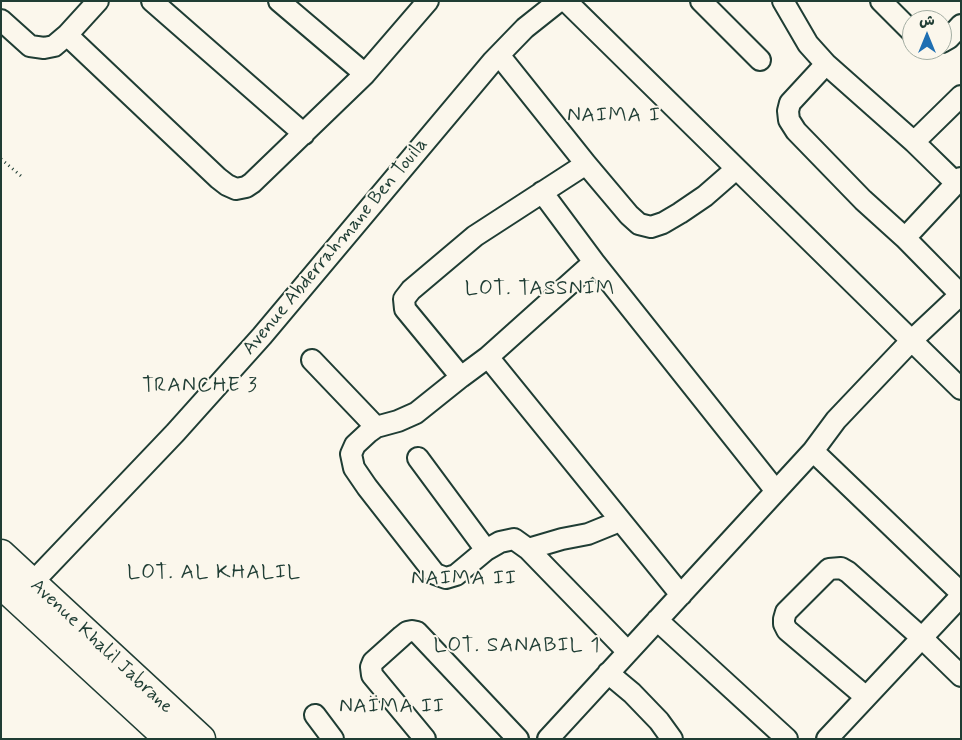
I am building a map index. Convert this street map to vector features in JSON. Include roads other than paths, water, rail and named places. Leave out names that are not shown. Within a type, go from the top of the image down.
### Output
[{"type":"main road","name":"Avenue Khalil Jabrane","points":[[1,554],[200,739]]},
{"type":"main road","name":"Avenue Khalil Jabrane","points":[[1,584],[169,739]]},
{"type":"street","points":[[1,20],[30,46],[36,48],[54,46],[67,35],[98,1]]},
{"type":"street","points":[[152,1],[304,134]]},
{"type":"street","points":[[279,1],[365,74]]},
{"type":"street","points":[[67,35],[227,186],[236,189],[246,187],[252,183],[304,134],[365,74],[428,1]]},
{"type":"street","name":"Avenue Abderrahmane Ben Touila","points":[[32,583],[175,433],[262,336],[499,55],[526,28],[559,1]]},
{"type":"street","points":[[566,1],[961,389]]},
{"type":"street","points":[[701,1],[760,60]]},
{"type":"street","points":[[783,1],[808,44],[826,64],[958,180],[905,238]]},
{"type":"street","points":[[881,1],[902,22]]},
{"type":"street","points":[[952,35],[961,25]]},
{"type":"street","points":[[499,55],[586,164],[629,215],[639,224],[651,227],[663,223],[705,196],[736,169]]},
{"type":"street","points":[[552,737],[608,673],[813,451],[836,420],[911,341],[961,295],[905,238],[863,200],[796,131],[789,120],[788,111],[790,103],[826,64]]},
{"type":"street","points":[[914,142],[961,96]]},
{"type":"street","points":[[461,377],[405,309],[404,299],[475,236],[586,164]]},
{"type":"street","points":[[542,192],[594,262],[776,491]]},
{"type":"street","points":[[594,262],[488,357],[416,413],[398,421],[376,427],[355,445],[351,454],[354,468],[367,487],[435,574],[446,578],[456,576],[486,550],[500,542],[514,539],[528,549],[628,652]]},
{"type":"street","points":[[488,357],[680,595]]},
{"type":"street","points":[[312,360],[376,427]]},
{"type":"street","points":[[813,451],[961,595],[827,739]]},
{"type":"street","points":[[418,458],[486,550]]},
{"type":"street","points":[[528,549],[588,534],[620,521]]},
{"type":"street","points":[[866,697],[787,630],[784,619],[786,612],[829,569],[841,568],[848,572],[922,638],[961,676]]},
{"type":"street","points":[[658,620],[787,739]]},
{"type":"street","points":[[425,739],[372,675],[371,667],[373,662],[402,636],[412,631],[417,632],[518,739]]},
{"type":"street","points":[[608,673],[632,693],[659,721],[672,739]]},
{"type":"street","points":[[315,715],[333,739]]},
{"type":"district","name":"NAIMA I","points":[[614,117]]},
{"type":"district","name":"LOT. TASSNIM","points":[[540,290]]},
{"type":"district","name":"TRANCHE 3","points":[[200,387]]},
{"type":"district","name":"LOT. AL KHALIL","points":[[214,574]]},
{"type":"district","name":"NAIMA II","points":[[464,580]]},
{"type":"district","name":"LOT. SANABIL 1","points":[[517,647]]},
{"type":"district","name":"NAÏMA II","points":[[392,708]]}]
